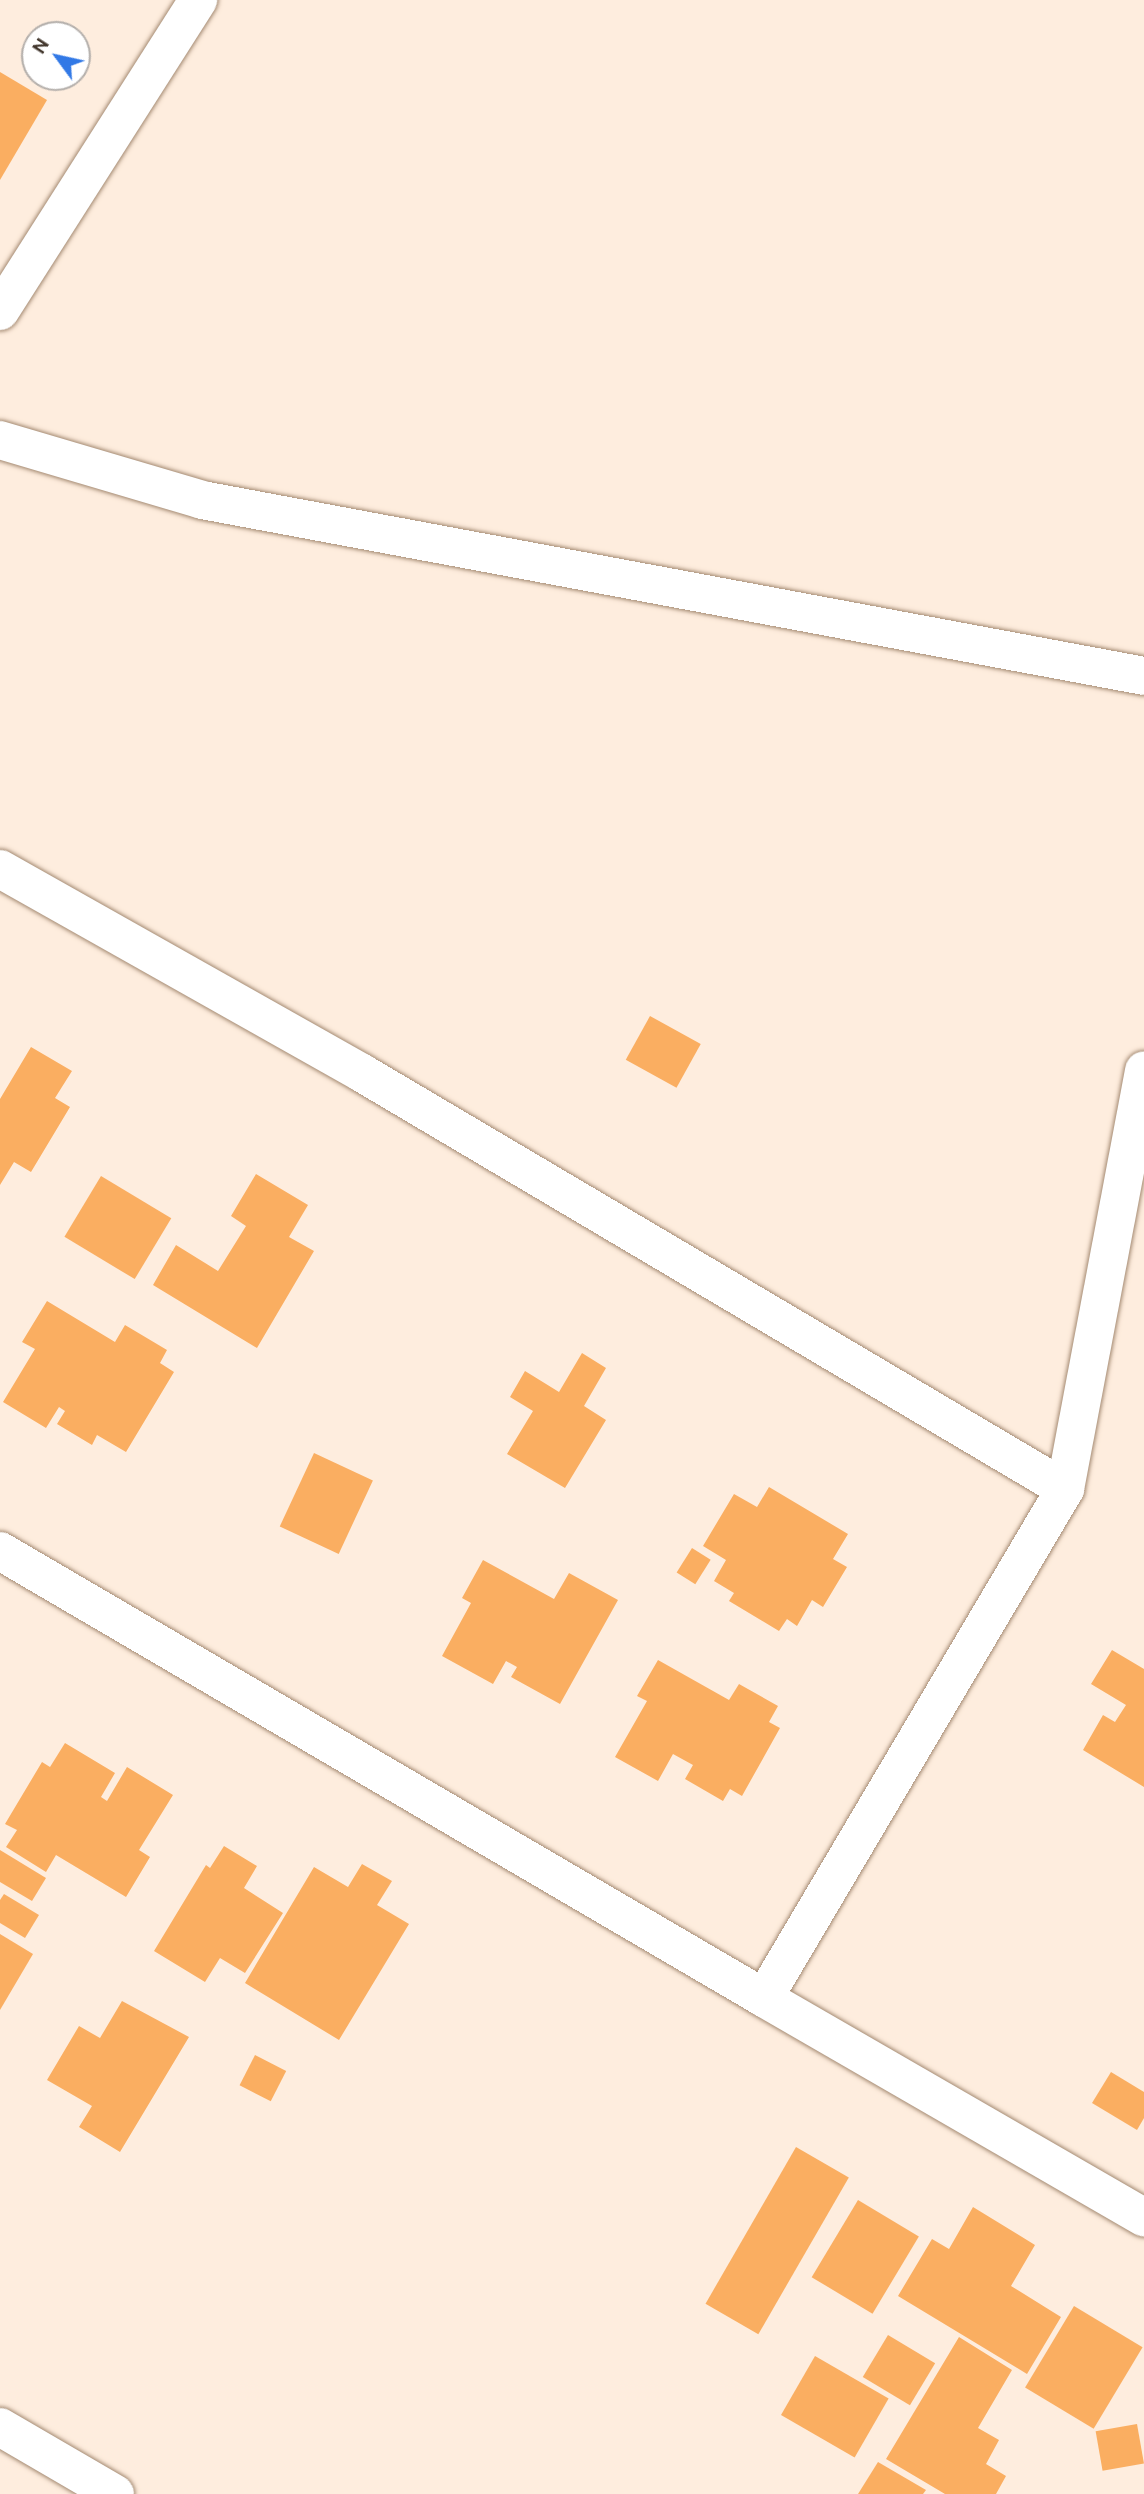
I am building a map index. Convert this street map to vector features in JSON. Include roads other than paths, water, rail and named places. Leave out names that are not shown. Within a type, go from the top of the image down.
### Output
[{"type":"street","points":[[0,311],[198,0]]},
{"type":"street","points":[[0,440],[202,500],[1144,676]]},
{"type":"street","points":[[0,869],[362,1073],[1065,1489]]},
{"type":"street","points":[[764,1998],[1065,1489],[1144,1070]]},
{"type":"street","points":[[0,1551],[1144,2217]]},
{"type":"street","points":[[0,2427],[115,2494]]}]
